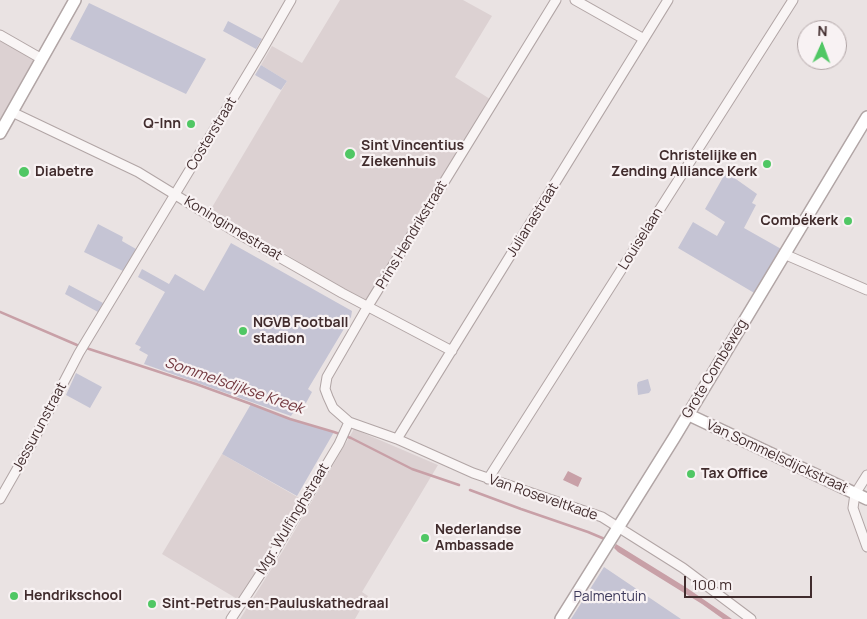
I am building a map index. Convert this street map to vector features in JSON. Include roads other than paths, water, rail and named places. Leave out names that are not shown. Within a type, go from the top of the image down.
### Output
[{"type":"street","points":[[0,134],[75,0]]},
{"type":"street","name":"Costerstraat","points":[[85,344],[291,0]]},
{"type":"street","name":"Prins Hendrikstraat","points":[[328,397],[326,389],[327,377],[368,306],[556,0]]},
{"type":"street","points":[[575,0],[644,39]]},
{"type":"street","name":"Julianastraat","points":[[398,439],[668,0]]},
{"type":"street","name":"Louiselaan","points":[[488,478],[792,0]]},
{"type":"street","points":[[0,35],[42,59]]},
{"type":"street","name":"Koninginnestraat","points":[[12,112],[138,172],[252,242],[342,293],[452,351]]},
{"type":"street","name":"Grote Combéweg","points":[[561,619],[867,117]]},
{"type":"street","points":[[784,254],[867,290]]},
{"type":"street","name":"Jessurunstraat","points":[[0,499],[85,344]]},
{"type":"street","name":"Van Roseveltkade","points":[[328,397],[333,408],[348,424],[398,439],[473,473],[602,517],[616,530],[682,568],[751,619]]},
{"type":"street","name":"Van Sommelsdijckstraat","points":[[687,414],[867,499]]},
{"type":"street","name":"Mgr. Wulfinghstraat","points":[[231,619],[267,564],[339,444],[348,424]]},
{"type":"street","points":[[867,475],[855,494],[853,508],[867,546]]},
{"type":"waterway","name":"Sommelsdijkse Kreek","points":[[0,312],[77,345],[196,384],[290,419],[351,438],[412,469],[459,485]]},
{"type":"waterway","points":[[470,490],[607,540]]},
{"type":"place","name":"Q-Inn","points":[[191,124]]},
{"type":"place","name":"Sint Vincentius Ziekenhuis","points":[[350,154]]},
{"type":"place","name":"Christelijke en Zending Alliance Kerk","points":[[767,164]]},
{"type":"place","name":"Diabetre","points":[[24,172]]},
{"type":"place","name":"Combékerk","points":[[848,221]]},
{"type":"place","name":"NGVB Football stadion","points":[[243,331]]},
{"type":"place","name":"Tax Office","points":[[691,474]]},
{"type":"place","name":"Nederlandse Ambassade","points":[[425,538]]},
{"type":"place","name":"Hendrikschool","points":[[14,596]]},
{"type":"place","name":"Sint-Petrus-en-Pauluskathedraal","points":[[152,604]]},
{"type":"park label","name":"Palmentuin","points":[[610,597]]}]
